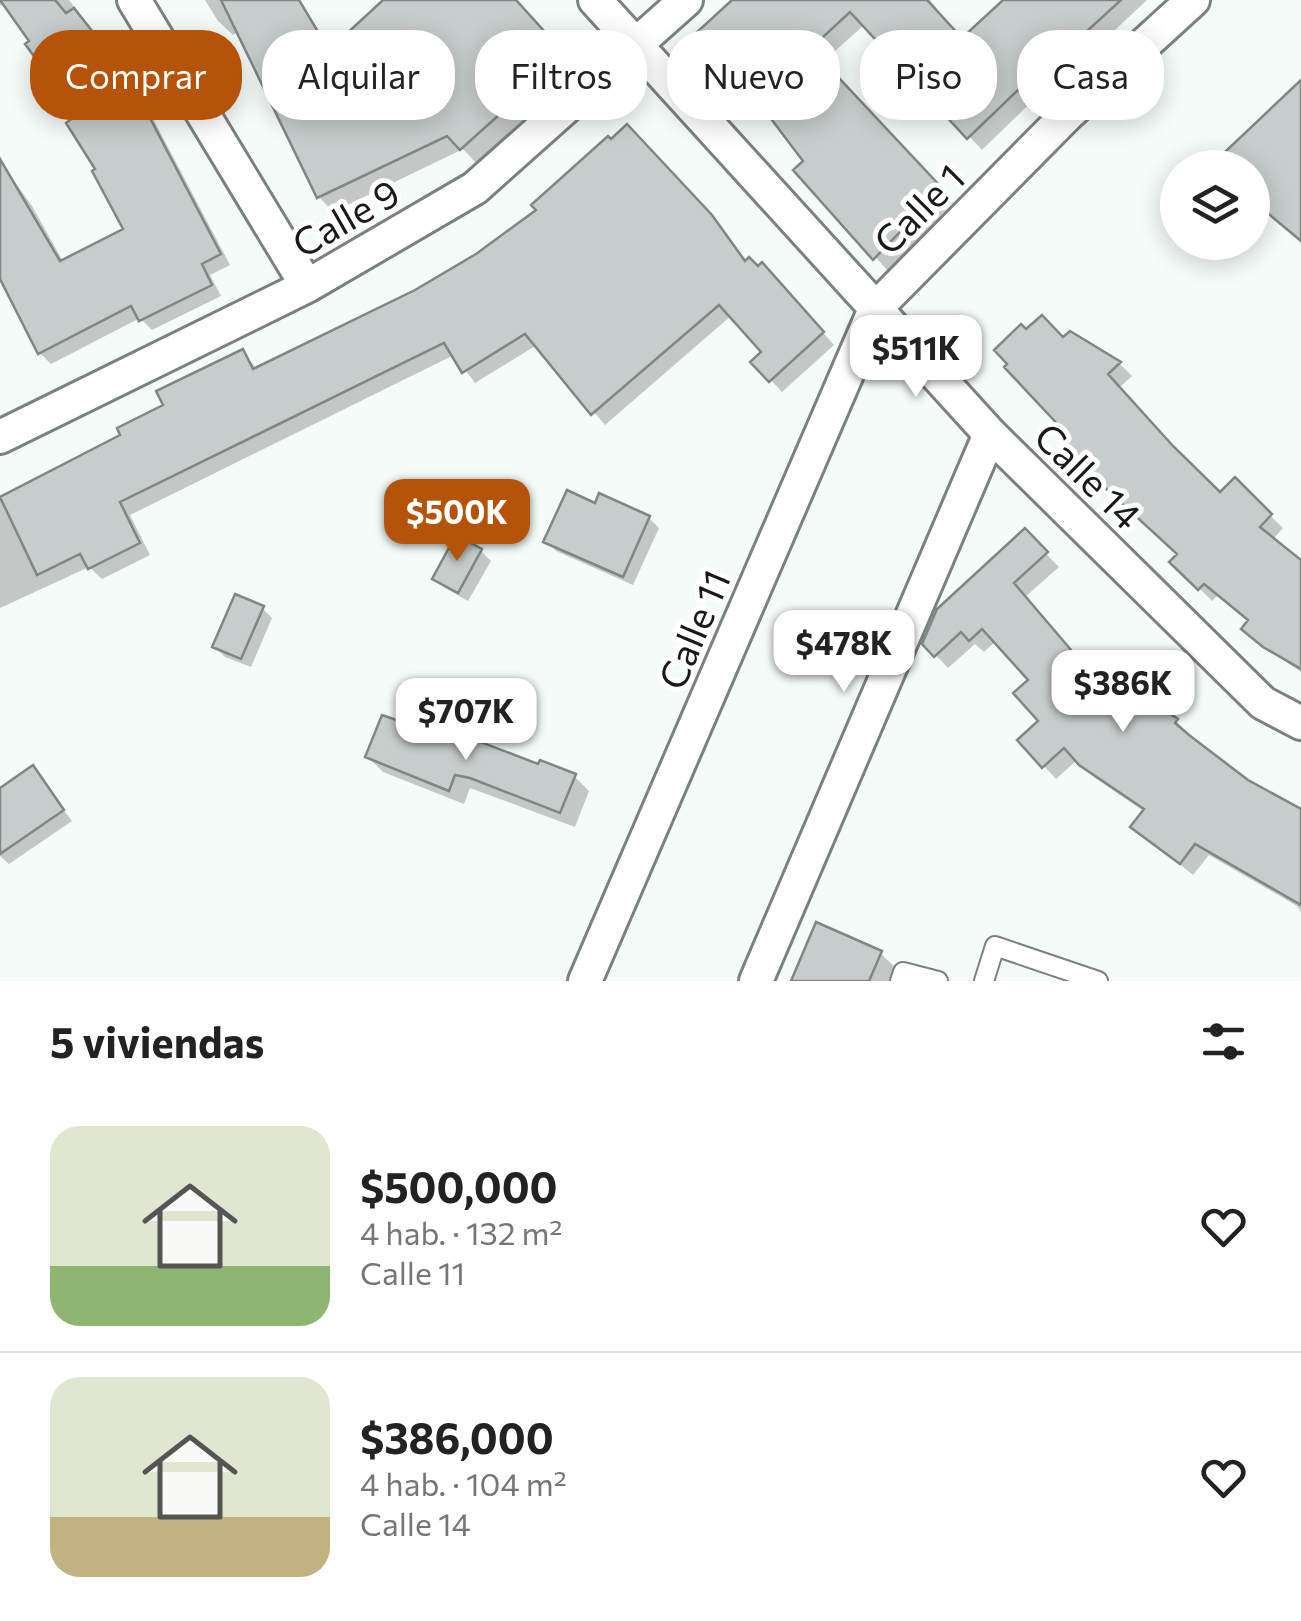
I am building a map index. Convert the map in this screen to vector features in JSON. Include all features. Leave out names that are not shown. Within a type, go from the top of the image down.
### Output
[{"type":"street","points":[[134,0],[308,286]]},
{"type":"street","name":"Calle 14","points":[[595,0],[622,30]]},
{"type":"street","name":"Calle 9","points":[[647,35],[686,0]]},
{"type":"street","name":"Calle 1","points":[[875,308],[1067,116],[1193,0]]},
{"type":"street","name":"Calle 14","points":[[647,57],[990,434],[1263,703],[1301,723]]},
{"type":"street","name":"Calle 9","points":[[6,422],[308,286],[476,188],[552,120]]},
{"type":"street","name":"Calle 11","points":[[585,981],[875,308]]},
{"type":"street","points":[[756,981],[990,434]]},
{"type":"lane","points":[[984,981],[995,946],[1098,981]]},
{"type":"lane","points":[[900,981],[903,972],[938,981]]},
{"type":"building","points":[[0,0],[55,0],[66,13],[74,8],[91,30],[30,30],[30,51],[25,44],[29,41]]},
{"type":"building","points":[[221,0],[299,0],[317,30],[262,30],[262,85],[242,43],[242,30],[236,30]]},
{"type":"building","points":[[383,0],[516,0],[543,30],[475,30],[475,120],[493,120],[460,150],[447,136],[317,198],[279,120],[455,120],[455,30],[351,30]]},
{"type":"building","points":[[732,0],[927,0],[955,30],[867,30],[850,12],[830,30],[699,30]]},
{"type":"building","points":[[1003,0],[1121,0],[1088,30],[1017,30],[1017,91],[997,110],[997,30],[971,30]]},
{"type":"building","points":[[840,79],[860,100],[860,120],[878,120],[942,188],[873,260],[793,170],[803,161],[772,120],[840,120]]},
{"type":"building","points":[[1301,80],[1301,241],[1270,215],[1270,150],[1227,150]]},
{"type":"building","points":[[151,120],[221,254],[202,264],[212,285],[139,321],[131,306],[38,354],[0,279],[0,159],[60,261],[123,229],[92,171],[95,169],[66,123]]},
{"type":"building","points":[[949,120],[987,120],[967,139]]},
{"type":"building","points":[[627,124],[712,215],[745,261],[749,257],[758,266],[762,262],[824,332],[769,382],[750,362],[761,352],[719,305],[591,415],[525,334],[462,373],[444,343],[120,502],[140,543],[88,569],[80,554],[37,575],[0,497],[120,435],[117,428],[163,405],[156,391],[243,349],[253,369],[415,290],[476,254],[536,210],[531,205],[608,136],[611,139]]},
{"type":"building","points":[[1042,315],[1063,337],[1070,331],[1121,362],[1108,374],[1220,492],[1235,477],[1272,514],[1260,527],[1301,560],[1301,669],[1263,647],[1241,629],[1248,620],[1204,584],[1198,590],[1169,562],[1177,554],[1104,487],[1059,435],[1064,431],[1004,367],[1007,364],[994,350],[1021,324],[1026,329]]},
{"type":"building","points":[[567,490],[595,503],[599,493],[650,516],[623,577],[543,542]]},
{"type":"building","points":[[1025,528],[1048,552],[1014,583],[1129,718],[1145,696],[1178,719],[1175,723],[1248,780],[1301,809],[1301,905],[1195,844],[1180,864],[1130,827],[1144,809],[1079,765],[1064,748],[1042,768],[1017,740],[1038,721],[1013,693],[1028,680],[982,629],[969,641],[961,632],[934,657],[922,644],[937,609]]},
{"type":"building","points":[[456,535],[482,549],[458,593],[432,579]]},
{"type":"building","points":[[235,594],[264,606],[241,659],[212,647]]},
{"type":"building","points":[[382,715],[431,732],[434,724],[538,764],[540,760],[576,774],[560,813],[455,775],[449,791],[365,757]]},
{"type":"building","points":[[33,765],[64,810],[0,854],[0,788]]},
{"type":"building","points":[[816,922],[882,951],[869,981],[791,981]]}]
